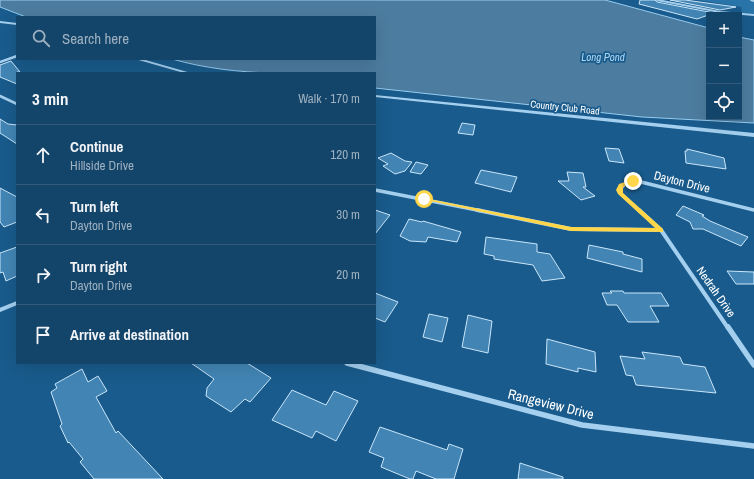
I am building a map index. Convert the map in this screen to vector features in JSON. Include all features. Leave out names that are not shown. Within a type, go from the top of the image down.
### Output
[{"type":"street","points":[[657,0],[720,12],[754,15]]},
{"type":"street","points":[[0,22],[16,24]]},
{"type":"street","points":[[0,62],[16,56]]},
{"type":"street","points":[[141,60],[185,72]]},
{"type":"street","points":[[0,96],[16,104]]},
{"type":"street","name":"Country Club Road","points":[[376,96],[754,135]]},
{"type":"street","name":"Dayton Drive","points":[[661,230],[621,194],[619,190],[621,186],[626,183],[641,182],[754,210]]},
{"type":"street","points":[[376,190],[571,229],[661,230]]},
{"type":"street","name":"Nedrah Drive","points":[[661,230],[754,365]]},
{"type":"street","points":[[0,310],[16,303]]},
{"type":"street","name":"Rangeview Drive","points":[[351,364],[582,425],[613,430],[754,446]]},
{"type":"shaded area","points":[[697,0],[754,0],[754,14],[742,13],[741,7]]},
{"type":"water","name":"Long Pond","points":[[0,0],[605,0],[706,27],[706,120],[742,120],[742,38],[754,40],[754,123],[642,117],[376,88],[376,72],[247,72],[197,65],[176,60],[376,60],[376,16],[23,16],[0,7]]},
{"type":"building","points":[[640,0],[655,0],[657,2],[709,12],[706,12],[706,16],[697,19],[639,4]]},
{"type":"building","points":[[670,0],[685,0],[736,7],[720,10]]},
{"type":"building","points":[[11,61],[20,72],[16,72],[16,84],[0,77],[0,65]]},
{"type":"building","points":[[0,119],[8,124],[16,125],[16,143],[0,133]]},
{"type":"building","points":[[462,123],[475,125],[473,135],[458,133]]},
{"type":"building","points":[[605,148],[619,149],[624,163],[609,161]]},
{"type":"building","points":[[687,149],[724,158],[726,169],[686,163],[685,151],[687,151]]},
{"type":"building","points":[[391,153],[405,161],[412,162],[405,171],[395,174],[383,166],[388,164],[378,158]]},
{"type":"building","points":[[416,162],[428,165],[421,174],[410,172]]},
{"type":"building","points":[[481,170],[517,177],[511,192],[475,183]]},
{"type":"building","points":[[567,172],[583,173],[586,187],[583,187],[595,196],[581,200],[558,181],[569,181]]},
{"type":"building","points":[[0,188],[16,196],[16,222],[4,227],[0,222]]},
{"type":"building","points":[[683,206],[704,215],[702,216],[710,221],[748,237],[741,246],[703,229],[693,229],[690,222],[676,215]]},
{"type":"building","points":[[376,210],[390,215],[376,233]]},
{"type":"building","points":[[409,219],[423,221],[461,232],[457,242],[428,237],[426,242],[410,241],[400,236]]},
{"type":"building","points":[[486,237],[537,244],[537,252],[550,254],[565,278],[542,281],[533,265],[494,259],[494,256],[484,254]]},
{"type":"building","points":[[589,245],[623,252],[623,254],[642,259],[642,272],[587,258]]},
{"type":"building","points":[[16,247],[16,276],[6,281],[3,272],[0,273],[0,253]]},
{"type":"building","points":[[727,271],[754,272],[754,284],[736,284]]},
{"type":"building","points":[[610,291],[623,291],[624,293],[661,293],[669,306],[650,306],[659,322],[628,322],[617,305],[607,305],[602,293],[612,293]]},
{"type":"building","points":[[376,293],[398,302],[385,322],[376,318]]},
{"type":"building","points":[[429,314],[448,318],[442,342],[423,337]]},
{"type":"building","points":[[468,315],[492,321],[488,353],[462,347]]},
{"type":"building","points":[[547,339],[595,352],[596,372],[578,368],[578,372],[546,364]]},
{"type":"building","points":[[642,352],[680,357],[683,364],[705,367],[716,393],[636,385],[633,376],[626,375],[620,356],[645,359]]},
{"type":"building","points":[[192,364],[249,364],[271,378],[250,402],[245,399],[231,412],[206,396],[207,388],[214,379]]},
{"type":"building","points":[[82,369],[88,382],[98,376],[107,391],[96,397],[116,433],[118,431],[163,479],[94,479],[80,462],[83,459],[69,442],[68,443],[60,426],[62,424],[51,392],[57,388],[55,384]]},
{"type":"building","points":[[292,390],[326,405],[334,391],[358,401],[336,441],[316,431],[312,438],[272,420]]},
{"type":"building","points":[[380,427],[447,450],[449,444],[463,449],[454,479],[436,479],[416,471],[413,479],[410,479],[381,467],[384,458],[369,452]]},
{"type":"building","points":[[520,463],[563,477],[563,479],[518,479]]},
{"type":"route","points":[[424,199],[571,229],[661,230],[621,194],[619,190],[621,186],[633,181]]}]
